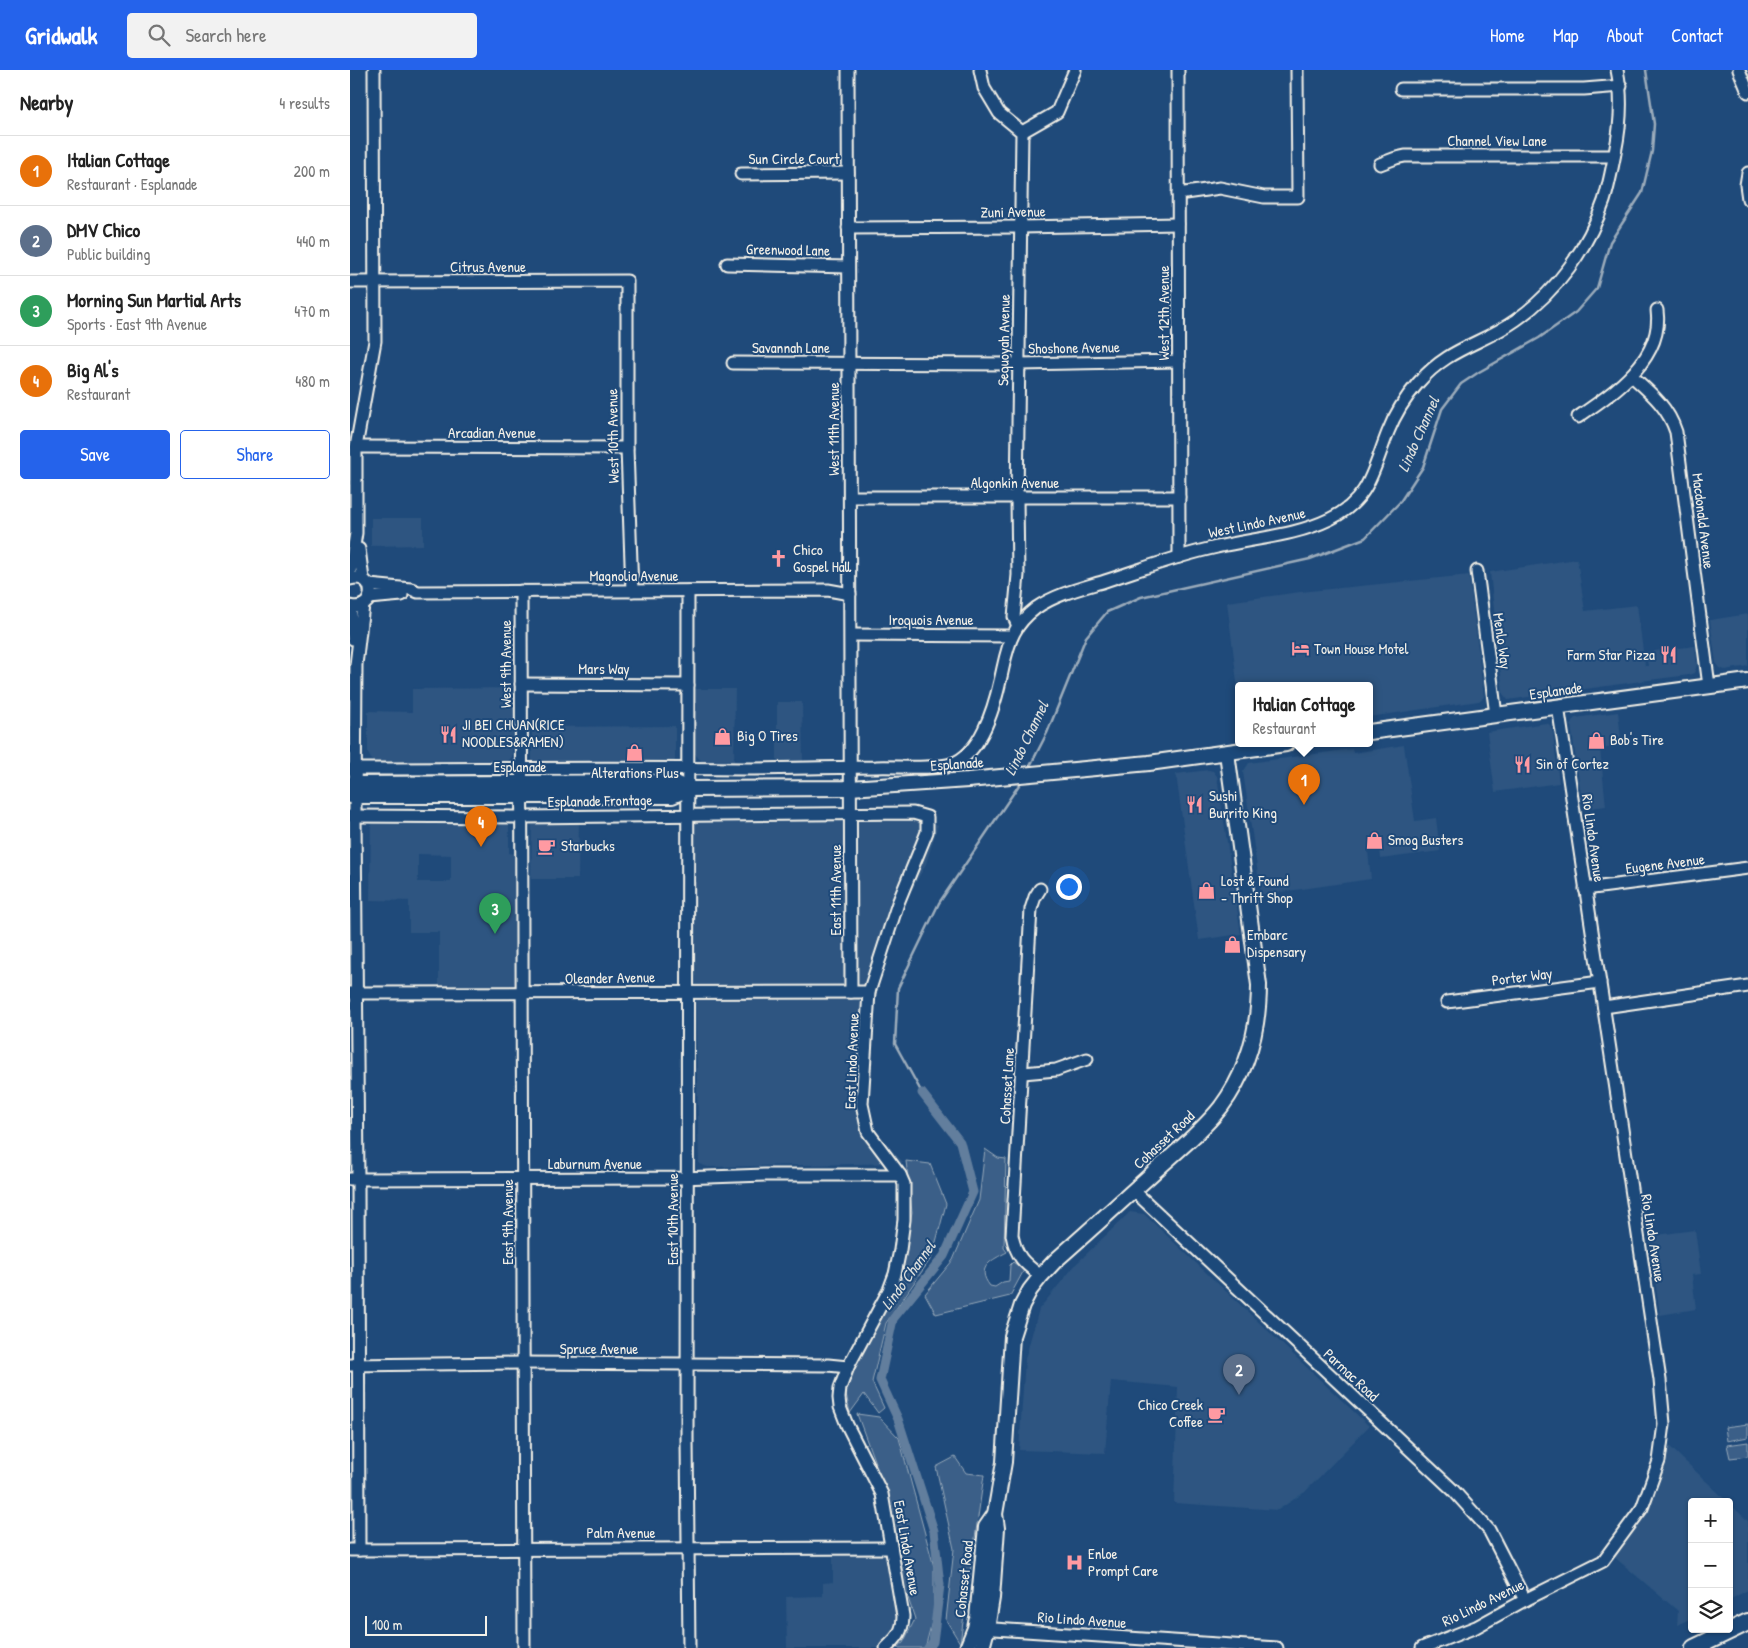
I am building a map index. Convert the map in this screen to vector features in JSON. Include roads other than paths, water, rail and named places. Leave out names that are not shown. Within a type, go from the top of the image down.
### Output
[{"type":"highway","points":[[1694,1648],[1748,1622]]},
{"type":"main road","name":"Esplanade","points":[[1373,731],[1748,681]]},
{"type":"main road","name":"Esplanade","points":[[353,790],[522,783],[673,782],[688,789],[850,788],[968,780],[1139,764],[1264,747]]},
{"type":"main road","name":"Cohasset Road","points":[[967,1648],[981,1628],[992,1598],[997,1528],[995,1514],[1004,1462],[1012,1336],[1022,1305],[1041,1276],[1055,1261],[1205,1124],[1220,1107],[1243,1069],[1254,1035],[1259,1002],[1259,985],[1227,752]]},
{"type":"main road","name":"Cohasset Road","points":[[981,1628],[982,1648]]},
{"type":"street","points":[[350,572],[356,533],[356,447],[374,351],[376,282],[374,70]]},
{"type":"street","name":"West 11th Avenue","points":[[848,70],[850,788]]},
{"type":"street","points":[[980,70],[984,88],[999,113],[1022,132],[1057,112],[1075,70]]},
{"type":"street","name":"West 12th Avenue","points":[[1178,70],[1179,557]]},
{"type":"street","points":[[1178,194],[1220,188],[1264,197],[1298,197],[1297,70]]},
{"type":"street","name":"West Lindo Avenue","points":[[1015,631],[1036,609],[1059,596],[1179,557],[1311,527],[1336,516],[1354,503],[1372,479],[1395,416],[1422,378],[1451,354],[1502,329],[1527,313],[1545,297],[1584,245],[1596,222],[1606,196],[1614,156],[1621,116],[1621,86],[1617,70]]},
{"type":"street","points":[[1739,70],[1748,92]]},
{"type":"street","points":[[1401,89],[1584,89],[1621,86]]},
{"type":"street","name":"Sequoyah Avenue","points":[[1015,631],[1014,617],[1018,575],[1018,364],[1022,132]]},
{"type":"street","name":"Channel View Lane","points":[[1380,164],[1406,156],[1614,156]]},
{"type":"street","name":"Sun Circle Court","points":[[741,174],[848,173]]},
{"type":"street","points":[[1748,173],[1746,185],[1748,199]]},
{"type":"street","name":"Zuni Avenue","points":[[848,228],[1178,224]]},
{"type":"street","name":"Greenwood Lane","points":[[727,264],[848,267]]},
{"type":"street","name":"Citrus Avenue","points":[[350,282],[627,281]]},
{"type":"street","name":"West 10th Avenue","points":[[627,281],[627,448],[632,591]]},
{"type":"street","points":[[1578,417],[1607,398],[1632,376],[1655,338],[1658,324],[1657,310]]},
{"type":"street","name":"Shoshone Avenue","points":[[849,362],[1018,364],[1179,361]]},
{"type":"street","name":"Savannah Lane","points":[[733,363],[849,362]]},
{"type":"street","name":"Macdonald Avenue","points":[[1632,376],[1660,402],[1676,432],[1710,686]]},
{"type":"street","points":[[350,410],[362,411]]},
{"type":"street","name":"Arcadian Avenue","points":[[356,447],[627,448]]},
{"type":"street","name":"Algonkin Avenue","points":[[850,498],[1180,497]]},
{"type":"street","points":[[354,1550],[352,816],[356,665],[366,602],[370,594],[356,533]]},
{"type":"street","name":"Menlo Way","points":[[1477,571],[1496,715]]},
{"type":"street","name":"Magnolia Avenue","points":[[350,578],[359,578],[366,582],[411,589],[418,592]]},
{"type":"street","name":"Magnolia Avenue","points":[[350,607],[359,607],[366,602],[411,595],[418,592],[828,590],[850,594]]},
{"type":"street","name":"West 9th Avenue","points":[[521,591],[522,783]]},
{"type":"street","points":[[688,591],[688,789]]},
{"type":"street","points":[[350,607],[353,652],[356,665]]},
{"type":"street","points":[[850,768],[937,766],[951,764],[963,757],[976,742],[987,721],[1015,631]]},
{"type":"street","name":"Iroquois Avenue","points":[[850,635],[1015,631]]},
{"type":"street","name":"Mars Way","points":[[521,684],[688,685]]},
{"type":"street","name":"Rio Lindo Avenue","points":[[1422,1648],[1476,1627],[1603,1561],[1642,1508],[1659,1461],[1662,1444],[1664,1416],[1660,1380],[1558,706]]},
{"type":"street","name":"Esplanade Frontage","points":[[353,769],[522,783],[688,768],[850,768]]},
{"type":"street","name":"East 9th Avenue","points":[[522,783],[524,1648]]},
{"type":"street","name":"East 11th Avenue","points":[[850,788],[851,992]]},
{"type":"street","name":"East 10th Avenue","points":[[688,789],[687,1438],[689,1648]]},
{"type":"street","name":"Esplanade Frontage","points":[[352,816],[522,817],[913,813],[927,817],[927,832]]},
{"type":"street","name":"East Lindo Avenue","points":[[886,1648],[898,1638],[903,1626],[888,1523],[882,1494],[846,1425],[840,1408],[840,1388],[848,1368],[896,1274],[900,1250],[906,1194],[904,1184],[900,1174],[868,1132],[862,1104],[869,992],[898,903],[927,832]]},
{"type":"street","name":"Eugene Avenue","points":[[1585,889],[1748,868]]},
{"type":"street","name":"Cohasset Lane","points":[[1040,889],[1031,909],[1023,1073],[1012,1235],[1014,1247],[1018,1255],[1025,1264],[1041,1276]]},
{"type":"street","name":"Porter Way","points":[[1448,1002],[1600,982]]},
{"type":"street","points":[[1604,1007],[1748,986]]},
{"type":"street","name":"Oleander Avenue","points":[[353,993],[869,992]]},
{"type":"street","points":[[1023,1073],[1056,1070],[1087,1059]]},
{"type":"street","name":"Laburnum Avenue","points":[[354,1179],[523,1180],[900,1174]]},
{"type":"street","name":"Parmac Road","points":[[1133,1190],[1453,1490],[1489,1530],[1525,1600]]},
{"type":"street","name":"Spruce Avenue","points":[[354,1365],[688,1364],[828,1365],[848,1368]]},
{"type":"street","name":"Palm Avenue","points":[[354,1550],[523,1548],[780,1550],[891,1548]]},
{"type":"street","name":"Rio Lindo Avenue","points":[[981,1628],[1277,1648]]},
{"type":"waterway","name":"Lindo Channel","points":[[1028,770],[1047,733],[1086,637],[1107,612],[1141,597],[1310,559],[1365,538],[1400,502],[1423,467],[1442,409],[1461,384],[1539,338],[1576,312],[1597,288],[1610,242],[1642,193],[1652,151],[1654,124],[1646,70]]},
{"type":"waterway","name":"Lindo Channel","points":[[922,1093],[895,1044],[898,988],[939,903],[1023,779]]},
{"type":"waterway","name":"Lindo Channel","points":[[922,1093],[960,1142],[973,1192],[944,1256],[893,1319],[880,1380],[898,1419],[934,1531],[940,1585],[933,1642],[928,1648]]},
{"type":"place","name":"Chico Gospel Hall","points":[[779,559]]},
{"type":"place","name":"Town House Motel","points":[[1300,649]]},
{"type":"place","name":"Farm Star Pizza","points":[[1669,655]]},
{"type":"place","name":"JI BEI CHUAN(RICE NOODLES&RAMEN)","points":[[448,734]]},
{"type":"place","name":"Big O Tires","points":[[723,736]]},
{"type":"place","name":"Bob's Tire","points":[[1596,740]]},
{"type":"place","name":"Alterations Plus","points":[[635,752]]},
{"type":"place","name":"Sin of Cortez","points":[[1522,764]]},
{"type":"place","name":"Sushi Burrito King","points":[[1195,805]]},
{"type":"place","name":"Italian Cottage","points":[[1304,805]]},
{"type":"place","name":"Smog Busters","points":[[1374,840]]},
{"type":"place","name":"Starbucks","points":[[547,846]]},
{"type":"place","name":"Big Al's","points":[[481,847]]},
{"type":"place","name":"Lost & Found - Thrift Shop","points":[[1207,890]]},
{"type":"place","name":"Morning Sun Martial Arts","points":[[495,934]]},
{"type":"place","name":"Embarc Dispensary","points":[[1233,944]]},
{"type":"place","name":"DMV Chico","points":[[1239,1395]]},
{"type":"place","name":"Chico Creek Coffee","points":[[1217,1414]]},
{"type":"place","name":"Enloe Prompt Care","points":[[1074,1563]]}]
